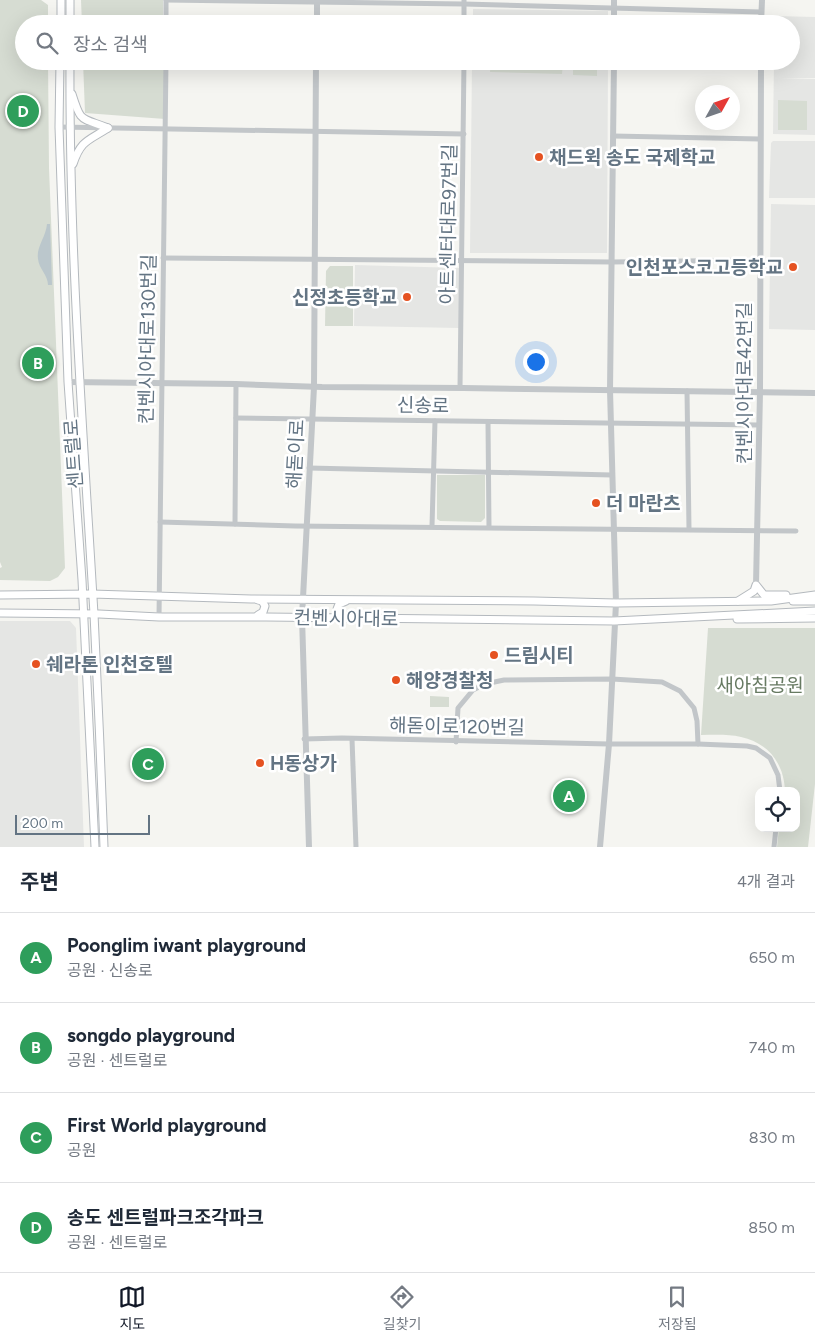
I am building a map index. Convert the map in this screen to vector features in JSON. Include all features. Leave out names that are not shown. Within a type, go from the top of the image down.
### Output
[{"type":"main road","points":[[61,0],[61,15]]},
{"type":"main road","points":[[70,0],[70,15]]},
{"type":"main road","name":"센트럴로","points":[[60,70],[59,127],[68,382],[83,595],[95,847]]},
{"type":"main road","name":"센트럴로","points":[[70,70],[71,169],[80,382],[94,614],[104,847]]},
{"type":"main road","points":[[70,88],[77,112],[81,117],[84,120],[108,128]]},
{"type":"main road","points":[[71,169],[76,154],[83,143],[108,128]]},
{"type":"main road","points":[[756,585],[759,591],[767,596],[812,595]]},
{"type":"main road","points":[[736,602],[754,591],[756,585]]},
{"type":"main road","name":"컨벤시아대로","points":[[0,594],[616,603],[815,601]]},
{"type":"main road","name":"컨벤시아대로","points":[[771,601],[812,595]]},
{"type":"main road","points":[[251,599],[262,601],[265,606],[262,614],[252,617]]},
{"type":"main road","points":[[352,618],[341,614],[337,608],[341,603],[354,599]]},
{"type":"main road","name":"컨벤시아대로","points":[[0,614],[614,621],[815,611]]},
{"type":"main road","name":"컨벤시아대로","points":[[692,618],[718,620],[815,618]]},
{"type":"street","points":[[166,15],[166,0],[464,2],[761,12],[762,0]]},
{"type":"street","points":[[614,0],[614,15]]},
{"type":"street","points":[[317,1],[317,15]]},
{"type":"street","points":[[464,2],[464,15]]},
{"type":"street","name":"컨벤시아대로130번길","points":[[159,617],[166,70]]},
{"type":"street","name":"해돋이로","points":[[309,847],[304,739],[302,599],[314,387],[316,70]]},
{"type":"street","name":"아트센터대로97번길","points":[[460,388],[464,70]]},
{"type":"street","points":[[600,847],[609,744],[616,603],[610,422],[614,70]]},
{"type":"street","name":"컨벤시아대로42번길","points":[[756,585],[760,392],[761,70]]},
{"type":"street","points":[[59,127],[464,134]]},
{"type":"street","points":[[613,136],[760,139]]},
{"type":"street","points":[[163,258],[612,262],[760,260]]},
{"type":"street","points":[[68,382],[815,394]]},
{"type":"street","points":[[235,524],[236,384]]},
{"type":"street","points":[[688,391],[689,529]]},
{"type":"street","name":"신송로","points":[[236,418],[759,425]]},
{"type":"street","points":[[432,526],[435,420]]},
{"type":"street","points":[[488,422],[489,527]]},
{"type":"street","points":[[309,468],[612,475]]},
{"type":"street","points":[[160,522],[306,526],[796,531]]},
{"type":"street","points":[[456,742],[458,708],[473,690],[485,684],[504,680],[612,679],[662,682],[680,691],[694,708],[697,721],[698,744]]},
{"type":"street","name":"해돋이로120번길","points":[[304,739],[747,746],[762,752],[770,758],[780,787]]},
{"type":"street","points":[[352,739],[356,847]]},
{"type":"street","points":[[774,847],[776,832]]},
{"type":"shaded area","points":[[473,9],[608,11],[608,15],[473,15]]},
{"type":"shaded area","points":[[800,17],[815,17],[815,78],[779,78],[815,79],[815,135],[773,134],[774,70],[800,70]]},
{"type":"shaded area","name":"채드윅 송도 국제학교","points":[[472,70],[608,70],[607,253],[470,253]]},
{"type":"shaded area","points":[[773,141],[815,141],[815,198],[769,198],[771,143]]},
{"type":"shaded area","name":"인천포스코고등학교","points":[[771,204],[815,205],[815,330],[769,329]]},
{"type":"shaded area","points":[[47,224],[50,224],[52,285],[48,285],[47,278],[38,259],[38,250]]},
{"type":"shaded area","name":"신정초등학교","points":[[355,265],[459,268],[459,328],[354,326]]},
{"type":"shaded area","points":[[0,621],[70,621],[76,628],[84,847],[0,847]]},
{"type":"green space","points":[[0,0],[41,0],[48,5],[48,15],[15,15],[15,70],[48,70],[49,168],[65,568],[58,577],[50,581],[0,580],[0,568],[2,567],[0,562]]},
{"type":"green space","points":[[81,0],[163,0],[163,15],[82,15]]},
{"type":"green space","points":[[83,70],[164,70],[165,119],[85,113]]},
{"type":"green space","points":[[490,70],[562,70],[562,74],[490,72]]},
{"type":"green space","points":[[573,70],[597,70],[597,76],[573,75]]},
{"type":"green space","points":[[778,100],[807,101],[807,130],[778,130]]},
{"type":"green space","points":[[330,266],[353,266],[353,326],[325,326],[326,271]]},
{"type":"green space","points":[[437,475],[485,475],[485,518],[481,522],[440,521],[437,519]]},
{"type":"green space","name":"새아침공원","points":[[708,628],[815,628],[815,784],[808,847],[777,847],[779,832],[800,832],[800,787],[785,787],[778,763],[767,749],[741,737],[701,735]]},
{"type":"green space","points":[[430,696],[449,697],[449,707],[430,707]]},
{"type":"place","name":"송도 센트럴파크조각파크","points":[[23,111]]},
{"type":"place","name":"채드윅 송도 국제학교","points":[[539,157]]},
{"type":"place","name":"인천포스코고등학교","points":[[793,267]]},
{"type":"place","name":"신정초등학교","points":[[407,297]]},
{"type":"place","name":"songdo playground","points":[[38,363]]},
{"type":"place","name":"더 마란츠","points":[[596,503]]},
{"type":"place","name":"드림시티","points":[[494,655]]},
{"type":"place","name":"쉐라톤 인천호텔","points":[[36,664]]},
{"type":"place","name":"해양경찰청","points":[[396,680]]},
{"type":"place","name":"H동상가","points":[[260,763]]},
{"type":"place","name":"First World playground","points":[[148,764]]},
{"type":"place","name":"Poonglim iwant playground","points":[[569,796]]}]
